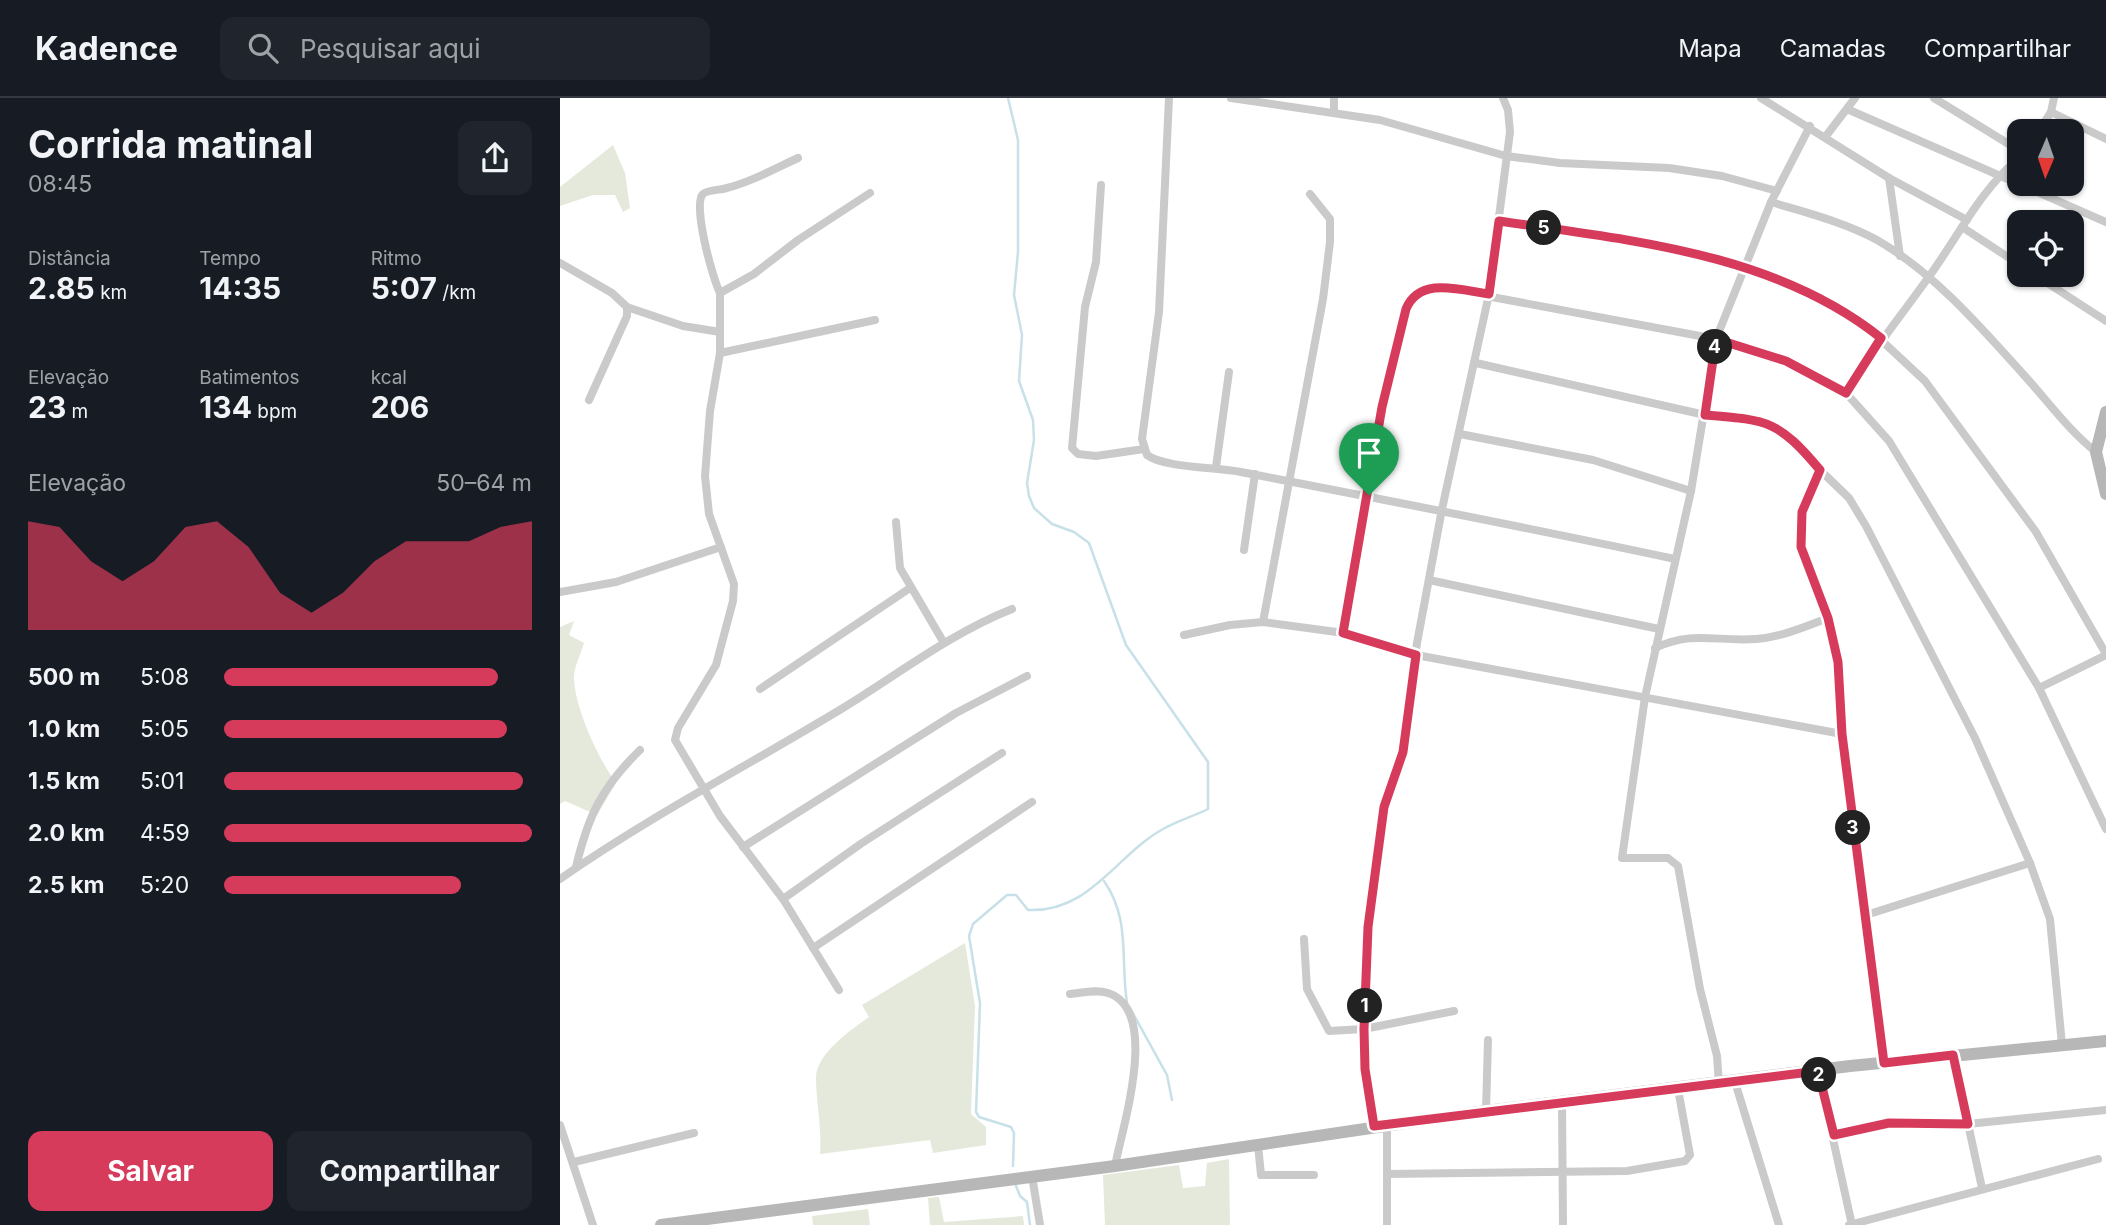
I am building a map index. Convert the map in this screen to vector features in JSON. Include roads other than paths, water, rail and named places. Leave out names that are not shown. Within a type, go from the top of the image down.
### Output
[{"type":"main road","points":[[2106,412],[2096,452],[2106,494]]},
{"type":"main road","points":[[661,1225],[737,1220],[1486,1111],[1953,1055],[2106,1041]]},
{"type":"street","points":[[1169,98],[1159,312],[1144,449],[1153,460],[1216,467],[1369,495],[1675,559]]},
{"type":"street","points":[[1231,98],[1334,111],[1418,129],[1506,156],[1560,163],[1669,168],[1722,176],[1777,191]]},
{"type":"street","points":[[1334,98],[1334,111]]},
{"type":"street","points":[[1387,1225],[1387,1174],[1381,1125],[1365,1069],[1368,927],[1384,807],[1403,752],[1416,655],[1442,509],[1489,294],[1510,132],[1508,110],[1503,98]]},
{"type":"street","points":[[1761,98],[1965,224],[2007,255]]},
{"type":"street","points":[[1826,136],[1854,98]]},
{"type":"street","points":[[1934,98],[2007,143]]},
{"type":"street","points":[[2046,119],[2054,98]]},
{"type":"street","points":[[1847,109],[2106,222]]},
{"type":"street","points":[[2051,111],[2106,139]]},
{"type":"street","points":[[1719,1084],[1717,1056],[1705,1014],[1678,866],[1668,858],[1622,858],[1645,697],[1691,491],[1716,339],[1771,202],[1810,127]]},
{"type":"street","points":[[798,158],[739,184],[704,193],[700,198],[699,211],[714,279],[720,293],[720,353],[710,411],[705,475],[709,514],[734,584],[732,611],[716,665],[678,728],[675,740],[704,790],[783,899],[839,990]]},
{"type":"street","points":[[1846,393],[1881,338],[1929,278],[1997,176],[2007,168]]},
{"type":"street","points":[[1889,178],[1900,256]]},
{"type":"street","points":[[1101,185],[1099,242],[1085,307],[1072,448],[1077,454],[1096,456],[1144,449]]},
{"type":"street","points":[[720,293],[754,274],[809,232],[870,193]]},
{"type":"street","points":[[1263,622],[1323,299],[1331,229],[1324,208],[1310,194]]},
{"type":"street","points":[[1771,202],[1846,226],[1876,240],[1929,278],[1990,338],[2068,426],[2096,452]]},
{"type":"street","points":[[1499,221],[1653,245],[1743,268],[1830,303],[1881,338],[1933,391],[2036,533],[2106,655],[2039,688]]},
{"type":"street","points":[[560,263],[612,293],[627,307],[683,326],[720,332]]},
{"type":"street","points":[[2054,287],[2106,321]]},
{"type":"street","points":[[1343,633],[1369,495],[1382,407],[1411,296],[1421,289],[1435,288],[1489,294],[1716,339],[1786,361],[1846,393],[1889,441],[2039,688],[2104,819],[2106,829]]},
{"type":"street","points":[[589,400],[626,316],[627,307]]},
{"type":"street","points":[[720,353],[875,320]]},
{"type":"street","points":[[1476,363],[1705,415],[1768,422],[1796,440],[1820,470],[1849,498],[1975,738],[2030,863],[2050,919],[2062,1045]]},
{"type":"street","points":[[1216,467],[1229,372]]},
{"type":"street","points":[[1460,434],[1593,460],[1691,491]]},
{"type":"street","points":[[1820,470],[1806,498],[1799,526],[1801,547],[1828,618],[1838,662],[1842,734],[1884,1063]]},
{"type":"street","points":[[1244,550],[1255,474]]},
{"type":"street","points":[[897,522],[898,562],[910,588],[944,643]]},
{"type":"street","points":[[560,592],[616,582],[721,548]]},
{"type":"street","points":[[1429,580],[1659,629]]},
{"type":"street","points":[[760,689],[910,588]]},
{"type":"street","points":[[560,879],[841,709],[944,643],[1012,609]]},
{"type":"street","points":[[1655,648],[1681,636],[1757,639],[1805,627],[1828,618]]},
{"type":"street","points":[[1184,635],[1230,625],[1263,622],[1343,633],[1416,655],[1842,734]]},
{"type":"street","points":[[743,847],[957,713],[1027,676]]},
{"type":"street","points":[[576,867],[595,806],[623,766],[640,750]]},
{"type":"street","points":[[783,899],[862,843],[1002,753]]},
{"type":"street","points":[[813,948],[1032,802]]},
{"type":"street","points":[[1866,915],[2030,863]]},
{"type":"street","points":[[1304,939],[1307,989],[1325,1027],[1338,1032],[1364,1029],[1454,1012]]},
{"type":"street","points":[[1070,994],[1107,993],[1122,1002],[1133,1023],[1136,1038],[1134,1075],[1115,1166]]},
{"type":"street","points":[[1486,1111],[1488,1040]]},
{"type":"street","points":[[1953,1055],[1982,1188]]},
{"type":"street","points":[[1818,1071],[1834,1135],[1851,1225],[2098,1159]]},
{"type":"street","points":[[1735,1082],[1779,1225]]},
{"type":"street","points":[[1387,1174],[1563,1173],[1649,1169],[1689,1159],[1678,1089]]},
{"type":"street","points":[[1562,1102],[1563,1225]]},
{"type":"street","points":[[1834,1135],[1889,1123],[1968,1124],[2106,1110]]},
{"type":"street","points":[[560,1128],[574,1162],[593,1225]]},
{"type":"street","points":[[574,1162],[694,1133]]},
{"type":"street","points":[[1258,1146],[1261,1175],[1314,1175]]},
{"type":"street","points":[[1032,1176],[1040,1225]]},
{"type":"waterway","points":[[1008,98],[1018,140],[1018,252],[1014,295],[1022,335],[1019,381],[1033,420],[1034,440],[1027,483],[1029,496],[1034,508],[1052,524],[1074,532],[1089,543],[1126,645],[1208,762],[1208,809],[1168,826],[1146,840],[1086,893],[1069,902],[1050,908],[1028,910],[1016,895],[1007,895],[973,924],[969,936],[980,1003],[976,1112],[979,1117],[1011,1127],[1014,1133],[1013,1166]]},
{"type":"waterway","points":[[1104,881],[1118,910],[1121,925],[1127,1003]]},
{"type":"waterway","points":[[1130,1008],[1167,1075],[1172,1100]]},
{"type":"waterway","points":[[1016,1186],[1020,1196],[1027,1202],[1030,1225]]}]
